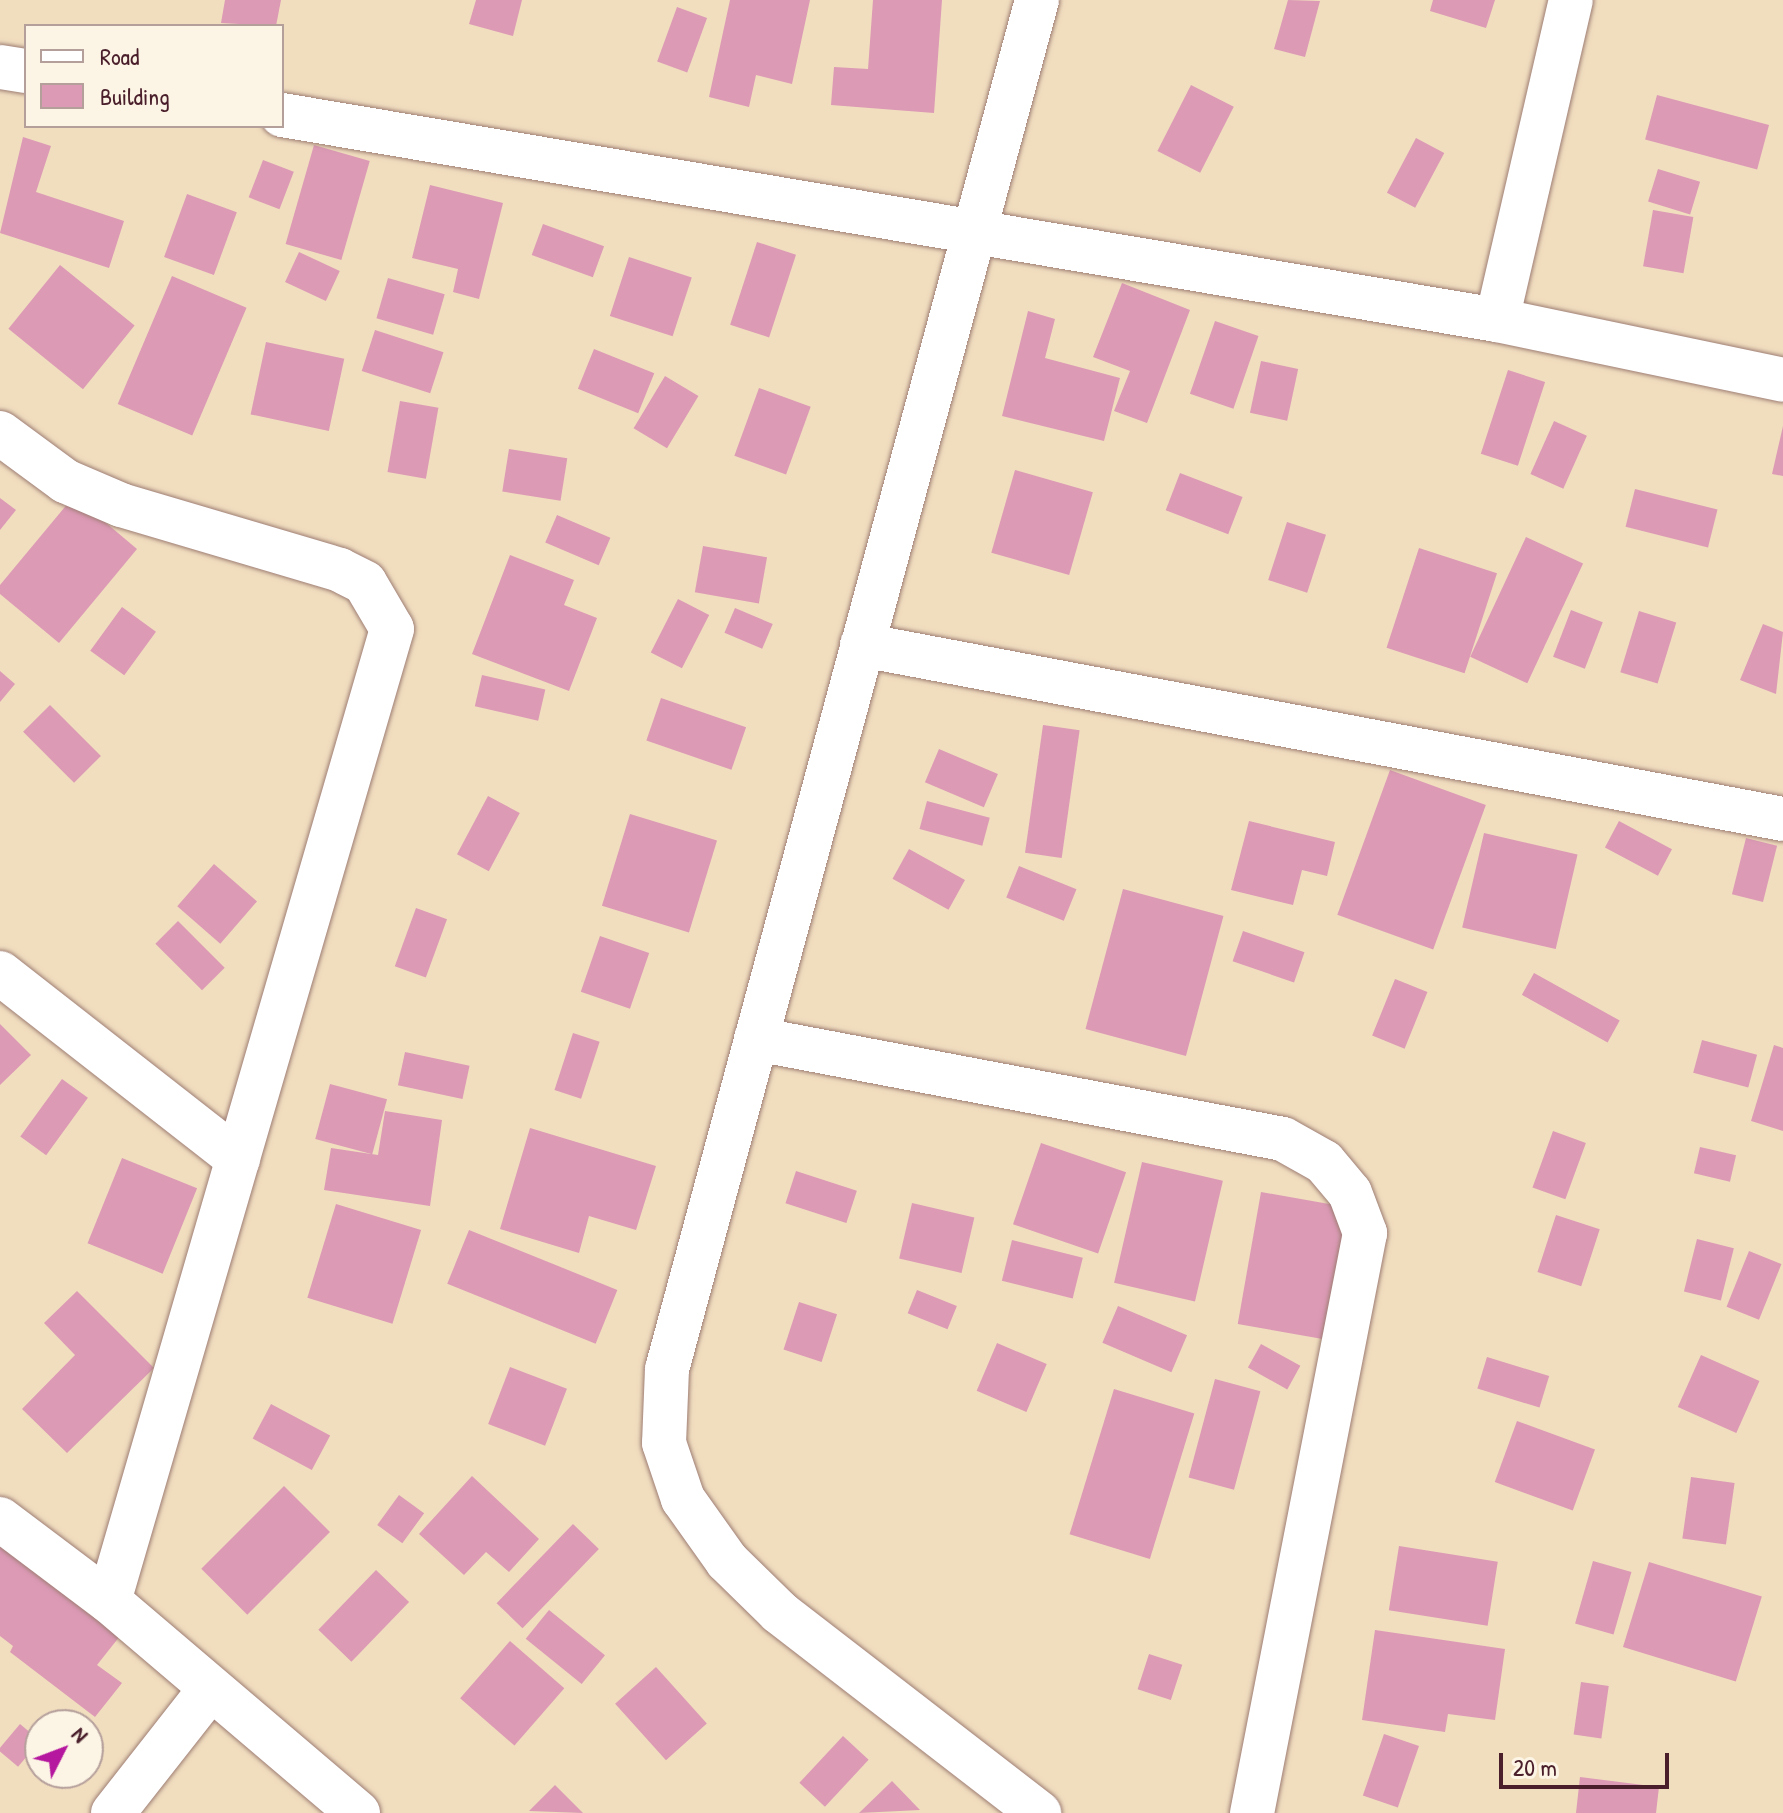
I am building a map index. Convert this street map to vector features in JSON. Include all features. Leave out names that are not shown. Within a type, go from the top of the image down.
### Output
[{"type":"street","points":[[1037,0],[667,1369],[664,1443],[683,1499],[727,1561],[779,1612],[1039,1813]]},
{"type":"street","points":[[1497,320],[1571,0]]},
{"type":"street","points":[[0,67],[24,71]]},
{"type":"street","points":[[284,115],[1497,320],[1783,380]]},
{"type":"street","points":[[0,433],[65,481],[121,505],[340,570],[365,583],[392,629],[109,1601]]},
{"type":"street","points":[[862,645],[1783,819]]},
{"type":"street","points":[[0,973],[238,1159]]},
{"type":"street","points":[[756,1039],[1283,1139],[1324,1162],[1350,1193],[1365,1233],[1252,1813]]},
{"type":"street","points":[[0,1519],[109,1601],[208,1692],[358,1813]]},
{"type":"street","points":[[113,1813],[208,1692]]},
{"type":"building","points":[[225,0],[281,0],[276,24],[221,23]]},
{"type":"building","points":[[476,0],[522,0],[513,36],[469,24]]},
{"type":"building","points":[[730,0],[810,0],[792,84],[756,75],[749,107],[709,97]]},
{"type":"building","points":[[873,0],[942,0],[934,113],[831,105],[834,67],[868,69]]},
{"type":"building","points":[[1288,0],[1320,1],[1305,57],[1274,49]]},
{"type":"building","points":[[1433,0],[1495,0],[1486,28],[1430,11]]},
{"type":"building","points":[[677,7],[707,18],[687,72],[657,62]]},
{"type":"building","points":[[1191,85],[1234,107],[1200,173],[1157,151]]},
{"type":"building","points":[[1657,95],[1769,125],[1757,169],[1645,139]]},
{"type":"building","points":[[23,137],[51,146],[36,192],[124,221],[109,268],[0,233]]},
{"type":"building","points":[[1416,138],[1444,153],[1415,208],[1387,193]]},
{"type":"building","points":[[314,145],[370,161],[341,260],[286,244]]},
{"type":"building","points":[[263,160],[294,172],[279,209],[249,197]]},
{"type":"building","points":[[1658,169],[1700,182],[1690,214],[1648,202]]},
{"type":"building","points":[[430,185],[503,203],[479,299],[453,292],[458,269],[412,258]]},
{"type":"building","points":[[187,194],[237,212],[214,275],[164,257]]},
{"type":"building","points":[[1653,210],[1693,217],[1683,273],[1643,266]]},
{"type":"building","points":[[543,224],[604,246],[593,277],[532,255]]},
{"type":"building","points":[[757,242],[796,255],[769,337],[730,325]]},
{"type":"building","points":[[299,252],[340,271],[326,301],[285,282]]},
{"type":"building","points":[[629,257],[692,277],[673,336],[610,316]]},
{"type":"building","points":[[60,265],[135,325],[83,389],[8,329]]},
{"type":"building","points":[[172,276],[247,308],[192,436],[118,404]]},
{"type":"building","points":[[388,278],[445,294],[433,335],[376,318]]},
{"type":"building","points":[[1122,283],[1190,310],[1147,423],[1114,411],[1130,371],[1093,357]]},
{"type":"building","points":[[1028,311],[1055,319],[1045,358],[1120,378],[1104,441],[1002,416]]},
{"type":"building","points":[[1215,321],[1258,336],[1233,409],[1190,394]]},
{"type":"building","points":[[375,330],[443,352],[430,393],[362,371]]},
{"type":"building","points":[[266,342],[344,359],[329,431],[251,414]]},
{"type":"building","points":[[594,349],[654,373],[638,413],[578,389]]},
{"type":"building","points":[[1261,361],[1298,369],[1287,421],[1250,413]]},
{"type":"building","points":[[1508,370],[1545,382],[1518,466],[1481,454]]},
{"type":"building","points":[[665,376],[698,396],[667,448],[634,428]]},
{"type":"building","points":[[759,388],[811,407],[786,474],[734,456]]},
{"type":"building","points":[[400,401],[438,408],[426,479],[387,472]]},
{"type":"building","points":[[1554,421],[1587,436],[1563,489],[1530,474]]},
{"type":"building","points":[[1783,426],[1783,476],[1772,474]]},
{"type":"building","points":[[509,449],[567,458],[561,501],[502,491]]},
{"type":"building","points":[[1015,470],[1093,492],[1069,575],[991,553]]},
{"type":"building","points":[[1180,473],[1243,497],[1228,534],[1166,510]]},
{"type":"building","points":[[1635,489],[1717,510],[1708,547],[1626,527]]},
{"type":"building","points":[[74,496],[137,549],[59,643],[0,594],[0,585]]},
{"type":"building","points":[[0,498],[16,510],[0,530]]},
{"type":"building","points":[[557,515],[610,538],[599,565],[545,543]]},
{"type":"building","points":[[1287,522],[1326,535],[1307,593],[1268,580]]},
{"type":"building","points":[[1526,537],[1583,564],[1527,683],[1470,657]]},
{"type":"building","points":[[703,546],[767,557],[759,604],[695,592]]},
{"type":"building","points":[[1419,548],[1497,573],[1465,673],[1387,648]]},
{"type":"building","points":[[510,555],[574,580],[564,605],[597,618],[569,691],[472,654]]},
{"type":"building","points":[[678,599],[709,615],[682,668],[651,652]]},
{"type":"building","points":[[122,607],[156,632],[124,675],[90,651]]},
{"type":"building","points":[[735,608],[773,624],[762,649],[724,633]]},
{"type":"building","points":[[1571,610],[1603,622],[1585,669],[1553,657]]},
{"type":"building","points":[[1639,611],[1676,622],[1658,684],[1620,672]]},
{"type":"building","points":[[1763,624],[1783,632],[1776,694],[1740,680]]},
{"type":"building","points":[[0,671],[15,684],[0,702]]},
{"type":"building","points":[[482,675],[545,690],[538,721],[475,706]]},
{"type":"building","points":[[661,698],[746,727],[731,770],[646,741]]},
{"type":"building","points":[[50,705],[101,756],[74,783],[23,732]]},
{"type":"building","points":[[1043,725],[1080,730],[1062,858],[1025,853]]},
{"type":"building","points":[[939,749],[998,774],[984,807],[925,782]]},
{"type":"building","points":[[1390,770],[1486,805],[1433,950],[1337,915]]},
{"type":"building","points":[[488,796],[520,813],[489,871],[457,854]]},
{"type":"building","points":[[927,801],[990,818],[982,846],[919,829]]},
{"type":"building","points":[[630,814],[717,841],[689,932],[602,906]]},
{"type":"building","points":[[1249,821],[1335,842],[1327,876],[1302,870],[1293,905],[1231,890]]},
{"type":"building","points":[[1619,821],[1672,849],[1658,876],[1605,847]]},
{"type":"building","points":[[1484,833],[1578,855],[1556,949],[1462,928]]},
{"type":"building","points":[[1746,838],[1777,846],[1763,902],[1732,894]]},
{"type":"building","points":[[909,849],[965,880],[948,910],[893,879]]},
{"type":"building","points":[[214,864],[257,901],[220,944],[177,906]]},
{"type":"building","points":[[1019,866],[1076,889],[1064,921],[1006,898]]},
{"type":"building","points":[[1123,889],[1223,916],[1186,1056],[1085,1029]]},
{"type":"building","points":[[416,908],[447,919],[426,978],[395,966]]},
{"type":"building","points":[[178,921],[225,968],[202,990],[155,944]]},
{"type":"building","points":[[1243,931],[1304,952],[1294,982],[1233,961]]},
{"type":"building","points":[[600,936],[649,953],[630,1009],[581,992]]},
{"type":"building","points":[[1534,973],[1620,1021],[1608,1042],[1522,995]]},
{"type":"building","points":[[1395,979],[1427,992],[1405,1049],[1372,1036]]},
{"type":"building","points":[[0,1024],[31,1055],[0,1085]]},
{"type":"building","points":[[573,1033],[600,1042],[581,1099],[554,1090]]},
{"type":"building","points":[[1702,1040],[1757,1055],[1748,1088],[1693,1073]]},
{"type":"building","points":[[1774,1045],[1783,1048],[1783,1131],[1751,1121]]},
{"type":"building","points":[[405,1052],[470,1066],[462,1099],[398,1085]]},
{"type":"building","points":[[62,1079],[88,1098],[46,1155],[20,1136]]},
{"type":"building","points":[[330,1084],[387,1099],[372,1154],[315,1139]]},
{"type":"building","points":[[385,1111],[442,1120],[430,1206],[324,1190],[331,1148],[378,1155]]},
{"type":"building","points":[[530,1128],[656,1166],[636,1230],[589,1216],[579,1253],[500,1229]]},
{"type":"building","points":[[1553,1131],[1586,1143],[1565,1199],[1532,1187]]},
{"type":"building","points":[[1041,1143],[1126,1172],[1098,1254],[1013,1224]]},
{"type":"building","points":[[1700,1147],[1736,1155],[1730,1182],[1694,1173]]},
{"type":"building","points":[[122,1158],[197,1188],[163,1274],[88,1243]]},
{"type":"building","points":[[1142,1162],[1223,1181],[1195,1301],[1114,1283]]},
{"type":"building","points":[[796,1171],[857,1191],[846,1223],[785,1203]]},
{"type":"building","points":[[1261,1192],[1349,1207],[1325,1339],[1238,1324]]},
{"type":"building","points":[[912,1203],[974,1217],[962,1273],[899,1259]]},
{"type":"building","points":[[336,1204],[421,1230],[392,1324],[307,1298]]},
{"type":"building","points":[[1556,1215],[1600,1229],[1581,1286],[1537,1272]]},
{"type":"building","points":[[469,1230],[617,1290],[596,1344],[447,1284]]},
{"type":"building","points":[[1697,1239],[1734,1248],[1721,1301],[1684,1291]]},
{"type":"building","points":[[1012,1240],[1083,1258],[1073,1298],[1002,1281]]},
{"type":"building","points":[[1749,1251],[1781,1264],[1759,1320],[1727,1307]]},
{"type":"building","points":[[917,1290],[957,1306],[948,1329],[908,1313]]},
{"type":"building","points":[[77,1291],[154,1368],[67,1453],[22,1409],[75,1355],[44,1323]]},
{"type":"building","points":[[799,1302],[837,1314],[822,1362],[784,1350]]},
{"type":"building","points":[[1118,1306],[1187,1335],[1171,1372],[1102,1343]]},
{"type":"building","points":[[997,1343],[1047,1364],[1026,1412],[977,1391]]},
{"type":"building","points":[[1261,1344],[1300,1366],[1287,1389],[1248,1368]]},
{"type":"building","points":[[1701,1355],[1759,1381],[1736,1433],[1678,1407]]},
{"type":"building","points":[[1487,1357],[1549,1376],[1540,1408],[1477,1389]]},
{"type":"building","points":[[510,1367],[567,1389],[545,1446],[488,1424]]},
{"type":"building","points":[[1215,1379],[1260,1391],[1234,1490],[1189,1478]]},
{"type":"building","points":[[1114,1389],[1194,1414],[1150,1559],[1070,1534]]},
{"type":"building","points":[[271,1404],[330,1435],[312,1470],[253,1438]]},
{"type":"building","points":[[1517,1421],[1595,1449],[1573,1510],[1495,1482]]},
{"type":"building","points":[[472,1476],[539,1539],[509,1572],[486,1552],[464,1575],[419,1534]]},
{"type":"building","points":[[1691,1477],[1735,1483],[1726,1545],[1682,1538]]},
{"type":"building","points":[[284,1486],[330,1532],[247,1615],[201,1569]]},
{"type":"building","points":[[399,1495],[424,1513],[402,1543],[377,1525]]},
{"type":"building","points":[[573,1524],[599,1549],[522,1628],[497,1603]]},
{"type":"building","points":[[0,1542],[120,1636],[97,1665],[122,1683],[101,1709],[85,1709],[10,1652],[13,1646],[0,1636]]},
{"type":"building","points":[[1399,1546],[1498,1562],[1488,1626],[1389,1610]]},
{"type":"building","points":[[1593,1561],[1631,1572],[1614,1635],[1575,1623]]},
{"type":"building","points":[[1649,1562],[1762,1596],[1736,1682],[1623,1647]]},
{"type":"building","points":[[376,1570],[409,1602],[351,1662],[318,1630]]},
{"type":"building","points":[[549,1610],[605,1655],[582,1684],[526,1639]]},
{"type":"building","points":[[1375,1630],[1505,1649],[1495,1720],[1448,1714],[1445,1732],[1362,1720]]},
{"type":"building","points":[[510,1641],[564,1688],[514,1746],[460,1698]]},
{"type":"building","points":[[1149,1654],[1182,1665],[1171,1700],[1138,1689]]},
{"type":"building","points":[[656,1667],[707,1723],[666,1760],[615,1704]]},
{"type":"building","points":[[1581,1682],[1609,1686],[1601,1738],[1574,1734]]},
{"type":"building","points":[[20,1724],[24,1727],[24,1760],[18,1767],[0,1752]]},
{"type":"building","points":[[1384,1734],[1419,1746],[1398,1808],[1363,1795]]},
{"type":"building","points":[[843,1736],[869,1760],[825,1807],[799,1783]]},
{"type":"building","points":[[1580,1777],[1659,1787],[1656,1813],[1576,1813]]},
{"type":"building","points":[[892,1781],[920,1810],[859,1813]]},
{"type":"building","points":[[555,1785],[583,1813],[529,1811]]}]
